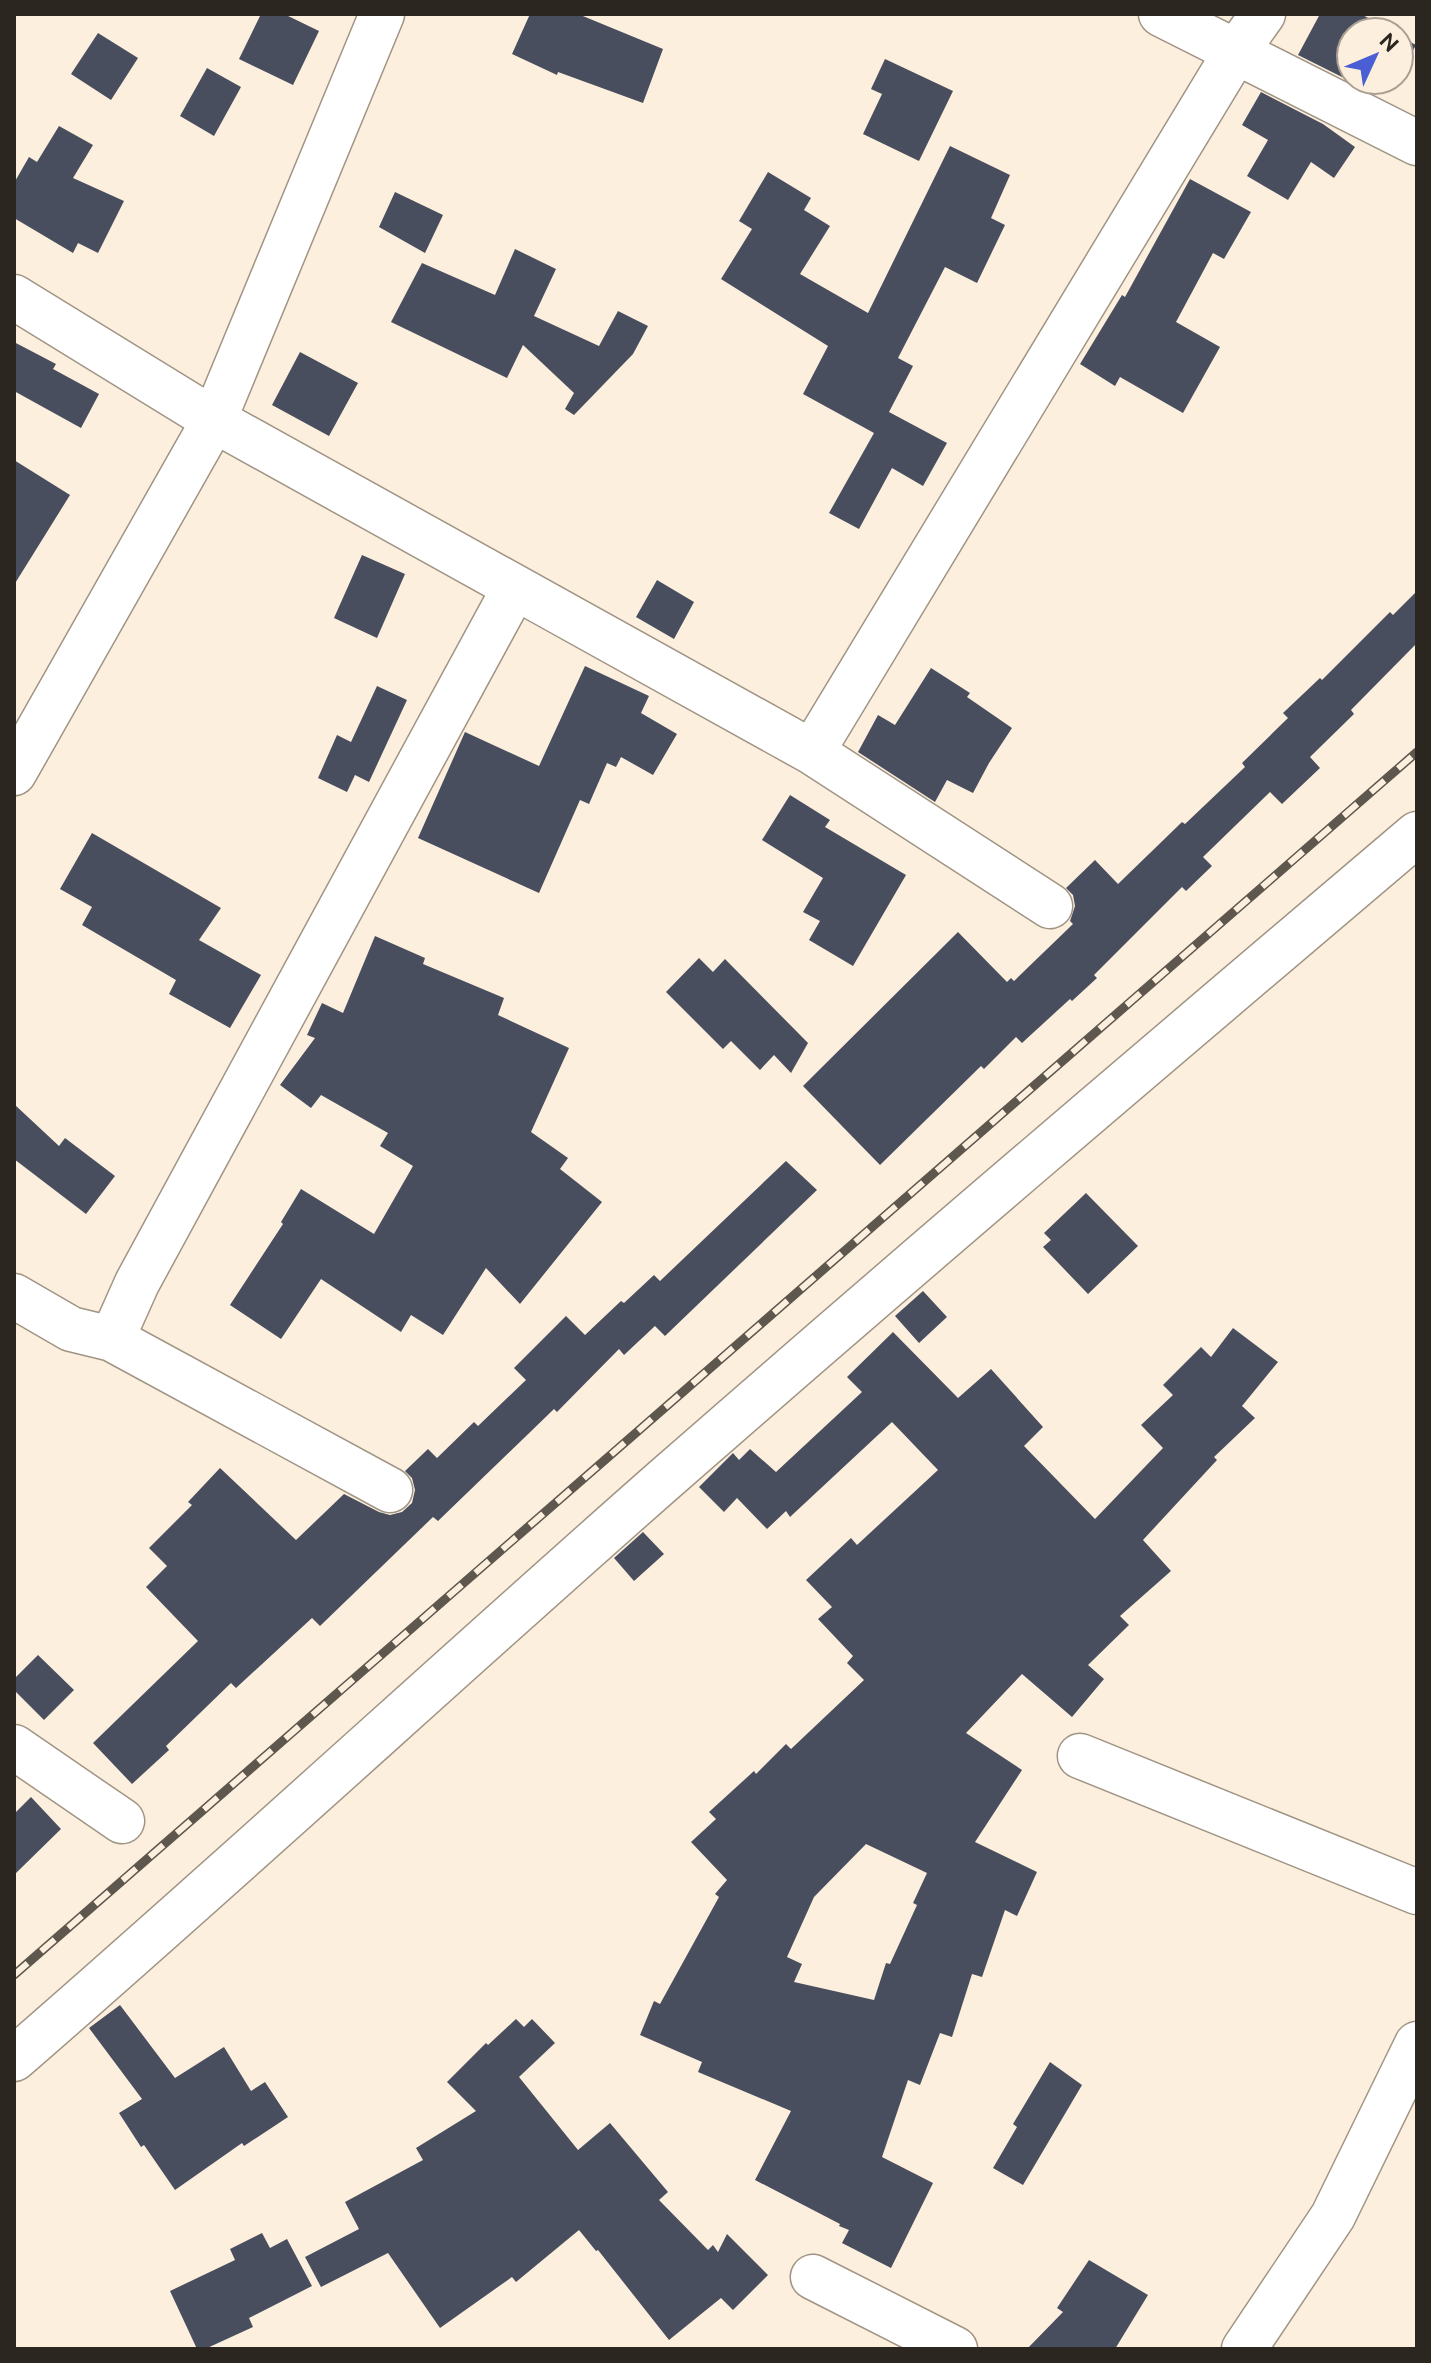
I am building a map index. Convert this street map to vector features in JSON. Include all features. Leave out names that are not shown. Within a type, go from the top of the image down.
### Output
[{"type":"street","points":[[1161,14],[1417,143]]},
{"type":"street","points":[[812,752],[1235,53],[1263,14]]},
{"type":"street","points":[[14,773],[214,420],[382,15]]},
{"type":"street","points":[[14,297],[214,420],[812,752],[1050,906]]},
{"type":"street","points":[[112,1339],[137,1283],[515,587]]},
{"type":"street","points":[[14,2059],[201,1897],[660,1484],[1071,1127],[1417,834]]},
{"type":"street","points":[[14,1296],[71,1329],[112,1339],[390,1490]]},
{"type":"street","points":[[14,1747],[122,1821]]},
{"type":"street","points":[[1080,1756],[1417,1892]]},
{"type":"street","points":[[1244,2349],[1333,2216],[1417,2044]]},
{"type":"street","points":[[813,2277],[955,2349]]},
{"type":"building","points":[[261,14],[284,14],[319,31],[293,85],[239,59]]},
{"type":"building","points":[[530,14],[578,14],[663,49],[643,103],[558,72],[557,75],[512,54]]},
{"type":"building","points":[[1320,14],[1365,16],[1335,16],[1335,74],[1298,55]]},
{"type":"building","points":[[98,33],[138,58],[111,100],[71,74]]},
{"type":"building","points":[[885,59],[953,91],[919,161],[863,134],[882,94],[871,89]]},
{"type":"building","points":[[207,68],[241,87],[214,136],[180,116]]},
{"type":"building","points":[[1261,92],[1323,124],[1355,147],[1334,178],[1311,162],[1288,200],[1247,176],[1268,140],[1242,125]]},
{"type":"building","points":[[59,126],[93,145],[73,178],[124,201],[98,253],[78,243],[73,253],[14,218],[14,183],[29,157],[37,162]]},
{"type":"building","points":[[950,146],[1010,175],[991,218],[1005,225],[977,283],[945,267],[898,358],[913,366],[889,412],[947,443],[923,486],[892,468],[859,529],[829,513],[874,433],[803,394],[828,346],[721,279],[752,229],[739,221],[768,172],[811,198],[804,210],[830,226],[800,274],[868,313]]},
{"type":"building","points":[[1190,179],[1251,212],[1224,259],[1213,253],[1176,322],[1220,347],[1183,413],[1120,377],[1115,386],[1080,364],[1122,295],[1125,297]]},
{"type":"building","points":[[395,192],[443,215],[425,253],[379,227]]},
{"type":"building","points":[[515,249],[556,269],[534,316],[599,346],[618,311],[648,326],[633,354],[574,415],[565,409],[574,393],[523,345],[507,378],[391,322],[422,263],[495,295]]},
{"type":"building","points":[[14,342],[56,364],[53,369],[99,394],[81,428],[14,391]]},
{"type":"building","points":[[300,352],[358,383],[329,436],[272,405]]},
{"type":"building","points":[[14,460],[70,495],[14,585]]},
{"type":"building","points":[[362,555],[405,574],[377,638],[334,618]]},
{"type":"building","points":[[657,580],[694,602],[674,639],[636,617]]},
{"type":"building","points":[[1417,591],[1417,643],[1351,710],[1354,714],[1310,757],[1320,768],[1282,804],[1270,792],[1203,857],[1212,866],[1186,891],[1182,887],[1094,975],[1097,978],[1022,1043],[1016,1037],[984,1069],[981,1066],[880,1165],[803,1086],[958,932],[1007,982],[1011,978],[1014,981],[1073,924],[1070,921],[1075,906],[1073,895],[1066,888],[1095,860],[1118,884],[1245,767],[1242,763],[1288,718],[1283,713],[1320,678],[1322,680],[1390,612],[1393,615]]},
{"type":"building","points":[[585,666],[649,696],[641,713],[677,734],[653,775],[621,757],[616,767],[607,763],[589,804],[580,800],[539,893],[418,838],[465,732],[539,766]]},
{"type":"building","points":[[931,668],[970,693],[967,697],[1012,728],[973,793],[947,780],[935,802],[858,752],[878,715],[895,725]]},
{"type":"building","points":[[377,686],[407,700],[369,782],[355,775],[347,792],[318,778],[337,735],[351,742]]},
{"type":"building","points":[[790,795],[830,820],[825,827],[906,875],[853,966],[809,940],[820,921],[803,912],[823,878],[762,840]]},
{"type":"building","points":[[92,833],[221,908],[199,940],[261,975],[230,1028],[169,994],[176,980],[82,925],[92,907],[60,889]]},
{"type":"building","points":[[375,936],[425,958],[423,964],[504,998],[498,1015],[569,1048],[531,1132],[568,1158],[560,1169],[602,1202],[520,1304],[486,1268],[443,1335],[411,1315],[401,1332],[321,1279],[281,1339],[230,1305],[283,1224],[281,1222],[301,1189],[374,1234],[413,1166],[380,1146],[388,1133],[321,1095],[311,1108],[280,1085],[315,1038],[307,1035],[322,1003],[343,1013]]},
{"type":"building","points":[[699,958],[713,972],[725,959],[808,1043],[791,1073],[774,1055],[760,1070],[731,1041],[723,1049],[666,992]]},
{"type":"building","points":[[14,1104],[59,1146],[65,1138],[115,1176],[86,1214],[14,1159]]},
{"type":"building","points":[[786,1161],[817,1190],[665,1336],[655,1326],[624,1355],[619,1349],[557,1412],[554,1409],[438,1521],[433,1517],[320,1626],[312,1618],[236,1688],[231,1683],[166,1746],[169,1750],[132,1784],[93,1743],[198,1641],[146,1587],[167,1566],[149,1548],[192,1505],[188,1502],[220,1468],[296,1540],[344,1494],[379,1512],[390,1515],[402,1512],[412,1503],[415,1490],[412,1478],[405,1471],[428,1449],[437,1458],[474,1422],[478,1426],[526,1380],[514,1368],[566,1316],[585,1335],[654,1275],[660,1281]]},
{"type":"building","points":[[1086,1193],[1138,1246],[1088,1294],[1043,1247],[1051,1240],[1044,1233]]},
{"type":"building","points":[[923,1291],[947,1317],[919,1343],[895,1316]]},
{"type":"building","points":[[1233,1328],[1278,1362],[1242,1406],[1255,1418],[1214,1457],[1217,1460],[1143,1540],[1171,1571],[1120,1616],[1129,1625],[1088,1665],[1104,1679],[1072,1717],[1022,1674],[966,1733],[1022,1770],[975,1842],[1037,1872],[1017,1916],[1005,1910],[982,1977],[972,1974],[952,2037],[940,2033],[920,2085],[908,2080],[882,2157],[933,2183],[891,2268],[842,2243],[849,2230],[840,2224],[755,2180],[791,2111],[698,2072],[702,2062],[640,2035],[654,2001],[660,2004],[719,1897],[715,1894],[727,1880],[691,1842],[716,1819],[709,1812],[754,1771],[756,1774],[786,1744],[791,1749],[864,1680],[847,1663],[853,1656],[818,1619],[832,1607],[806,1580],[851,1538],[857,1545],[938,1470],[892,1422],[790,1517],[786,1511],[767,1529],[737,1498],[724,1512],[699,1487],[733,1453],[739,1460],[750,1449],[776,1472],[862,1392],[847,1377],[893,1332],[958,1398],[991,1369],[1043,1427],[1024,1446],[1095,1519],[1163,1448],[1141,1425],[1173,1395],[1163,1385],[1201,1347],[1211,1357]],"holes":[[[866,1844],[927,1873],[913,1903],[917,1905],[890,1964],[886,1963],[874,2000],[794,1982],[802,1964],[787,1957],[814,1897]]]},
{"type":"building","points":[[643,1532],[664,1554],[634,1581],[614,1558]]},
{"type":"building","points":[[38,1655],[74,1690],[44,1720],[14,1690],[14,1679]]},
{"type":"building","points":[[31,1797],[61,1829],[14,1875],[14,1814]]},
{"type":"building","points":[[120,2005],[175,2078],[224,2047],[251,2091],[265,2082],[288,2117],[244,2146],[242,2143],[175,2190],[119,2113],[142,2099],[89,2028]]},
{"type":"building","points":[[516,2019],[524,2027],[532,2019],[555,2043],[519,2077],[578,2150],[610,2123],[668,2192],[659,2200],[708,2250],[713,2245],[718,2252],[727,2234],[768,2275],[733,2310],[721,2298],[669,2340],[579,2230],[516,2282],[512,2277],[440,2328],[388,2253],[321,2287],[305,2257],[359,2229],[345,2202],[423,2160],[416,2148],[476,2111],[447,2082],[486,2043],[488,2045]]},
{"type":"building","points":[[1050,2062],[1082,2085],[1023,2185],[993,2168],[1017,2127],[1013,2124]]},
{"type":"building","points":[[262,2233],[270,2248],[287,2239],[312,2286],[249,2318],[253,2327],[205,2349],[197,2349],[170,2291],[235,2260],[230,2249]]},
{"type":"building","points":[[1089,2260],[1148,2295],[1115,2349],[1027,2349],[1063,2312],[1057,2308]]},
{"type":"railway","points":[[14,1975],[1417,752]]}]
